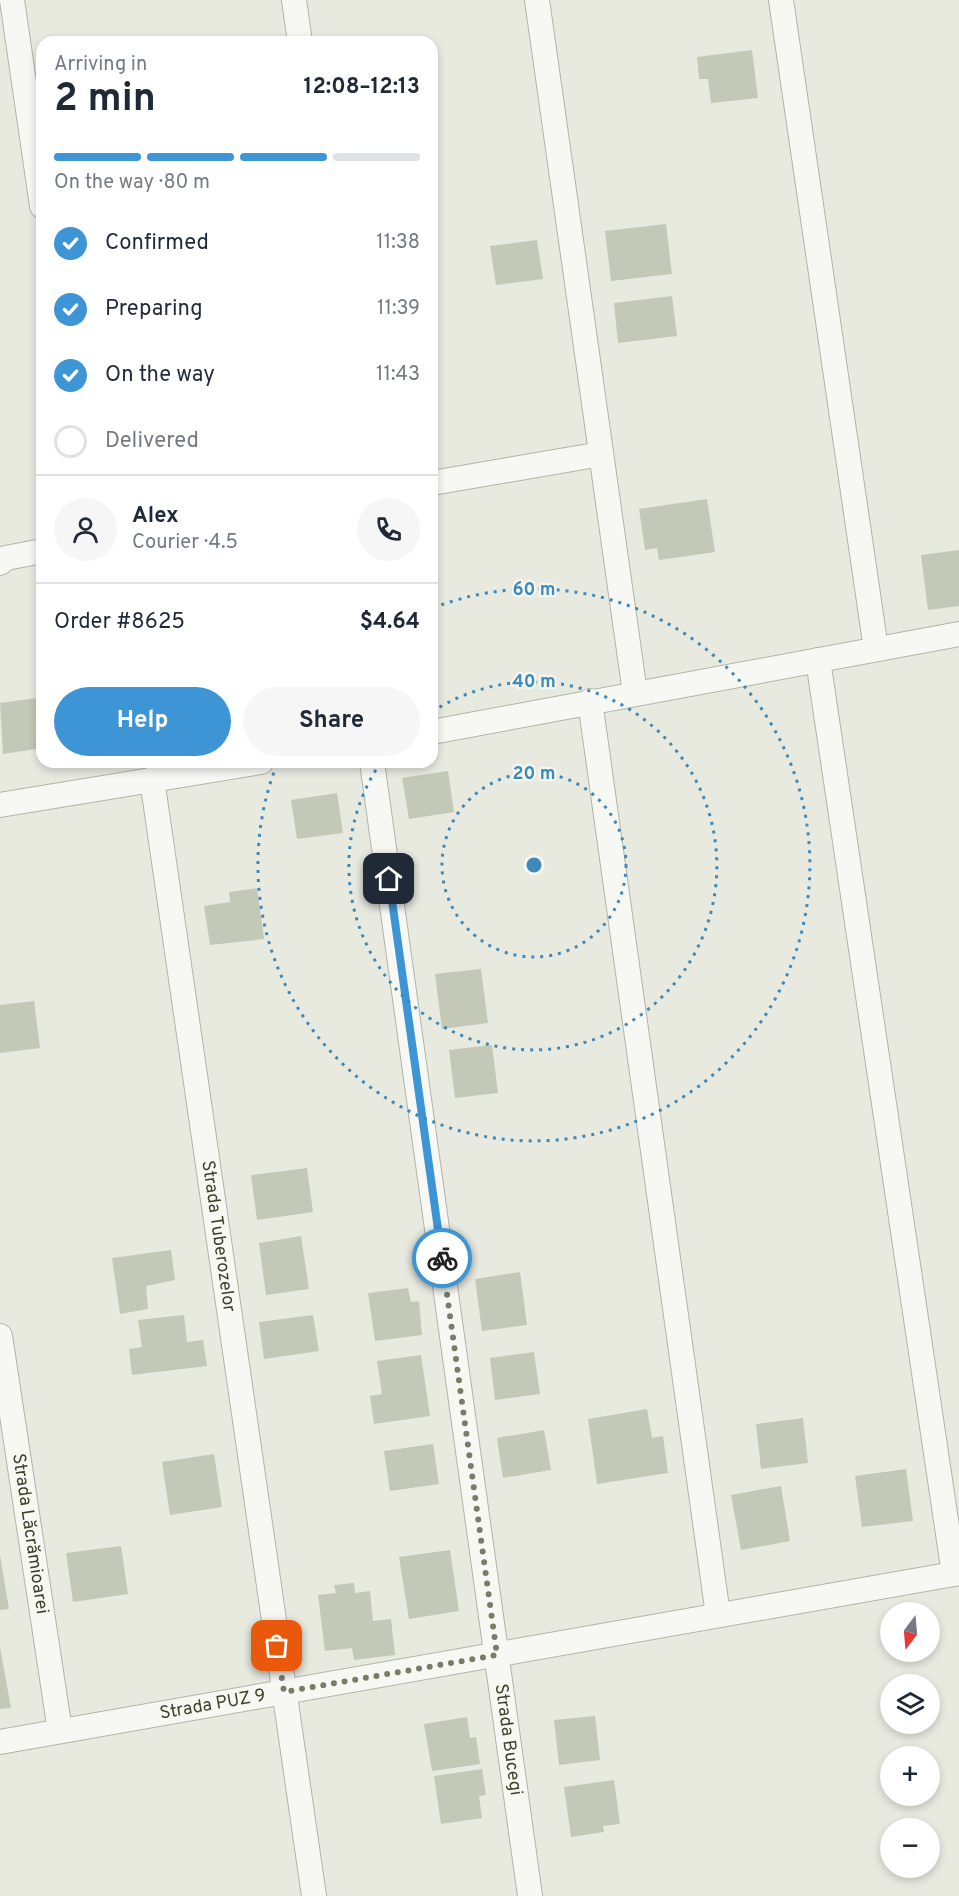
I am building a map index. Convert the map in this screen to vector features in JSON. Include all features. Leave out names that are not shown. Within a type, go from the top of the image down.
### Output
[{"type":"street","points":[[12,0],[36,165]]},
{"type":"street","points":[[294,0],[299,36]]},
{"type":"street","points":[[537,0],[635,693]]},
{"type":"street","points":[[781,0],[876,649]]},
{"type":"street","points":[[438,482],[601,454]]},
{"type":"street","points":[[0,563],[6,558],[36,552]]},
{"type":"street","points":[[438,731],[959,634]]},
{"type":"street","points":[[818,660],[956,1573]]},
{"type":"street","points":[[590,701],[718,1615]]},
{"type":"street","points":[[0,805],[223,768]]},
{"type":"street","name":"Strada Bucegi","points":[[373,768],[530,1896]]},
{"type":"street","name":"Strada Tuberozelor","points":[[152,779],[314,1896]]},
{"type":"street","name":"Strada Lăcrămioarei","points":[[0,1336],[60,1731]]},
{"type":"street","name":"Strada PUZ 9","points":[[0,1742],[956,1573]]},
{"type":"building","points":[[752,50],[758,98],[711,103],[708,79],[699,79],[697,57]]},
{"type":"building","points":[[666,224],[672,274],[611,281],[605,231]]},
{"type":"building","points":[[537,240],[543,279],[496,285],[490,246]]},
{"type":"building","points":[[672,296],[677,336],[618,343],[614,303]]},
{"type":"building","points":[[707,499],[715,552],[659,560],[657,548],[645,550],[639,509]]},
{"type":"building","points":[[959,550],[959,606],[928,610],[921,555]]},
{"type":"building","points":[[36,698],[36,749],[3,754],[0,703]]},
{"type":"building","points":[[448,771],[454,812],[409,819],[402,778]]},
{"type":"building","points":[[337,793],[343,833],[297,839],[291,800]]},
{"type":"building","points":[[257,888],[264,939],[210,945],[204,906],[230,902],[229,892]]},
{"type":"building","points":[[481,969],[488,1023],[442,1029],[435,974]]},
{"type":"building","points":[[34,1001],[40,1048],[0,1053],[0,1005]]},
{"type":"building","points":[[492,1045],[498,1093],[455,1098],[449,1050]]},
{"type":"building","points":[[307,1168],[313,1212],[257,1220],[251,1175]]},
{"type":"building","points":[[301,1236],[309,1289],[266,1295],[259,1243]]},
{"type":"building","points":[[171,1250],[175,1280],[146,1286],[148,1309],[120,1314],[112,1258]]},
{"type":"building","points":[[520,1272],[527,1325],[482,1331],[475,1279]]},
{"type":"building","points":[[408,1288],[411,1302],[419,1301],[422,1335],[375,1341],[368,1293]]},
{"type":"building","points":[[184,1315],[187,1342],[203,1340],[207,1366],[132,1375],[129,1349],[142,1347],[138,1320]]},
{"type":"building","points":[[313,1315],[319,1351],[264,1359],[259,1322]]},
{"type":"building","points":[[534,1352],[540,1394],[495,1400],[490,1358]]},
{"type":"building","points":[[421,1355],[430,1416],[374,1424],[370,1396],[382,1394],[377,1361]]},
{"type":"building","points":[[647,1409],[652,1438],[663,1436],[668,1473],[597,1484],[588,1419]]},
{"type":"building","points":[[803,1418],[808,1463],[761,1469],[756,1424]]},
{"type":"building","points":[[544,1430],[551,1470],[503,1478],[497,1438]]},
{"type":"building","points":[[433,1444],[439,1484],[390,1491],[384,1451]]},
{"type":"building","points":[[214,1454],[222,1507],[170,1515],[162,1462]]},
{"type":"building","points":[[906,1469],[913,1521],[862,1527],[855,1476]]},
{"type":"building","points":[[781,1486],[790,1541],[741,1550],[731,1495]]},
{"type":"building","points":[[121,1546],[128,1594],[73,1602],[66,1553]]},
{"type":"building","points":[[450,1550],[459,1611],[409,1619],[399,1557]]},
{"type":"building","points":[[0,1555],[9,1609],[0,1610]]},
{"type":"building","points":[[354,1583],[355,1593],[370,1591],[373,1621],[391,1619],[395,1655],[354,1660],[352,1648],[325,1651],[318,1595],[336,1593],[334,1585]]},
{"type":"building","points":[[0,1647],[11,1708],[0,1709]]},
{"type":"building","points":[[595,1716],[600,1760],[559,1765],[554,1720]]},
{"type":"building","points":[[467,1717],[470,1738],[476,1737],[480,1764],[432,1771],[424,1724]]},
{"type":"building","points":[[482,1769],[486,1795],[479,1796],[482,1818],[441,1824],[434,1776]]},
{"type":"building","points":[[614,1780],[620,1824],[603,1826],[604,1832],[571,1837],[564,1787]]},
{"type":"way so far","points":[[277,1646],[284,1692],[497,1655],[442,1258]]},
{"type":"route","points":[[389,879],[442,1258]]}]
